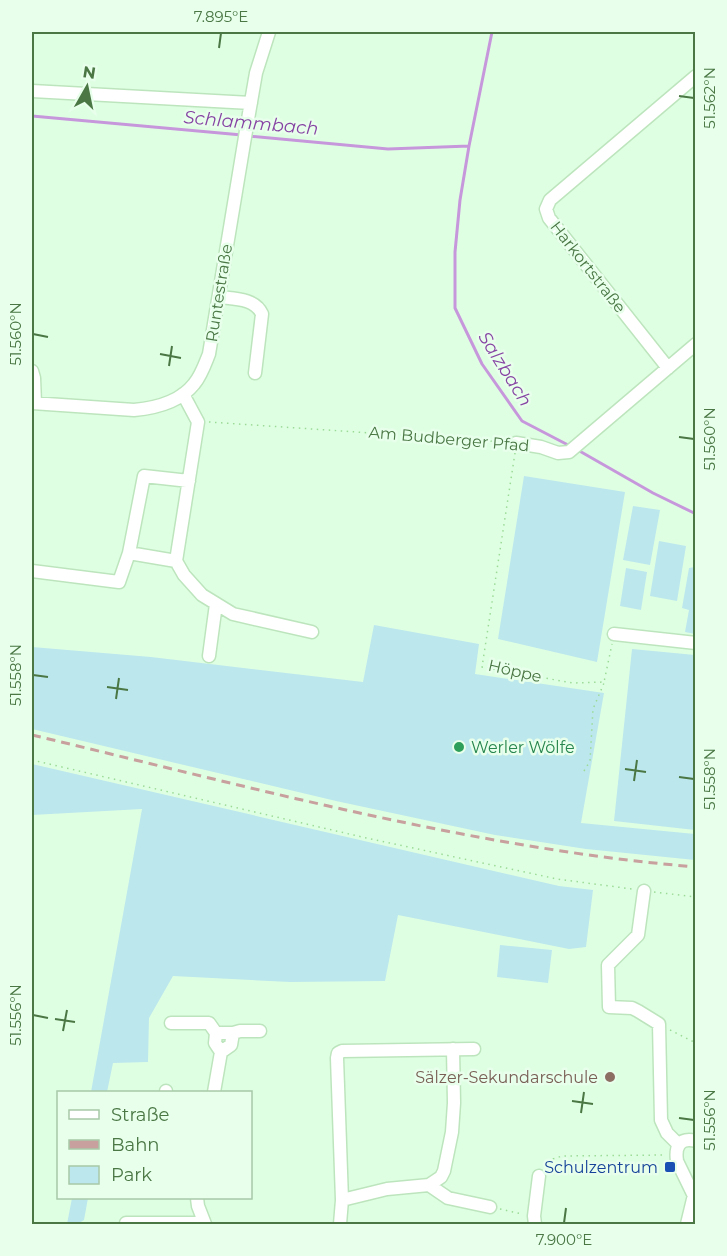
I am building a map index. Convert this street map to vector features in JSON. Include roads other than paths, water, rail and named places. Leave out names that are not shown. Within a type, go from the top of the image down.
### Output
[{"type":"street","name":"Runtestraße","points":[[32,404],[150,409],[166,404],[194,384],[209,354],[256,73],[269,32]]},
{"type":"street","name":"Harkortstraße","points":[[668,368],[549,218],[546,209],[550,200],[696,76]]},
{"type":"street","points":[[32,91],[251,103]]},
{"type":"street","points":[[219,297],[250,302],[260,309],[262,314],[255,373]]},
{"type":"street","points":[[668,368],[696,344]]},
{"type":"street","name":"Am Budberger Pfad","points":[[516,443],[541,447],[558,453],[569,452],[668,368]]},
{"type":"street","points":[[32,371],[34,378],[32,404]]},
{"type":"street","points":[[183,394],[198,422],[176,561],[184,575],[202,595],[233,614],[312,632]]},
{"type":"street","points":[[32,571],[119,582],[129,553],[144,476],[189,481]]},
{"type":"street","points":[[129,553],[176,561]]},
{"type":"street","points":[[208,656],[216,604]]},
{"type":"street","points":[[614,634],[696,643]]},
{"type":"street","points":[[644,891],[638,935],[608,965],[609,1006],[632,1008],[659,1024],[661,1120],[678,1150]]},
{"type":"street","points":[[171,1023],[209,1023],[216,1033],[215,1043],[221,1052],[214,1091]]},
{"type":"street","points":[[216,1033],[260,1031]]},
{"type":"street","points":[[221,1052],[231,1045],[233,1033]]},
{"type":"street","points":[[342,1200],[387,1189],[429,1185],[441,1177],[452,1132],[453,1049]]},
{"type":"street","points":[[340,1224],[342,1200],[338,1053],[342,1051],[474,1049]]},
{"type":"street","points":[[687,1224],[695,1193],[677,1161],[678,1150],[685,1140],[696,1141]]},
{"type":"street","points":[[535,1220],[539,1176]]},
{"type":"street","points":[[429,1185],[448,1198],[490,1207]]},
{"type":"street","points":[[126,1223],[205,1224],[197,1199]]},
{"type":"waterway","name":"Salzbach","points":[[492,32],[460,200],[455,252],[455,308],[482,364],[522,421],[570,446]]},
{"type":"waterway","name":"Schlammbach","points":[[32,116],[242,135]]},
{"type":"waterway","name":"Schlammbach","points":[[248,136],[388,149],[469,146]]},
{"type":"waterway","name":"Salzbach","points":[[576,449],[653,493],[696,514]]},
{"type":"railway","points":[[32,735],[279,795],[444,831],[528,846],[696,867]]},
{"type":"place","name":"Werler Wölfe","points":[[459,747]]},
{"type":"place","name":"Sälzer-Sekundarschule","points":[[610,1077]]},
{"type":"place","name":"Schulzentrum","points":[[670,1167]]}]
